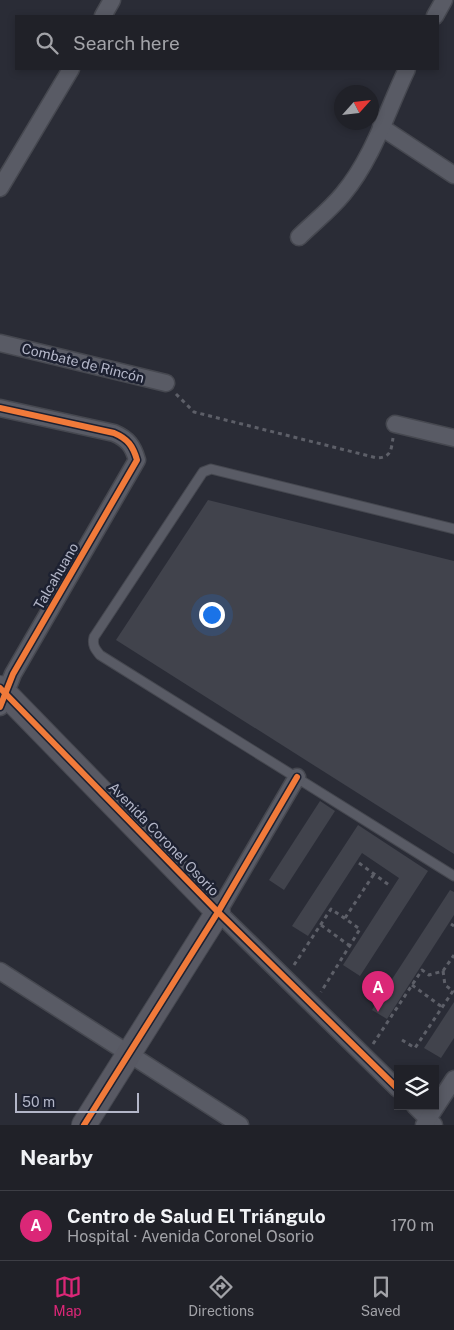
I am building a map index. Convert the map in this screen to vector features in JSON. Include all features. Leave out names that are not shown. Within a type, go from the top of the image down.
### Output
[{"type":"street","points":[[104,15],[112,0]]},
{"type":"street","points":[[436,15],[444,0]]},
{"type":"street","points":[[0,188],[70,70]]},
{"type":"street","points":[[299,237],[342,194],[375,144],[407,70]]},
{"type":"street","points":[[381,127],[454,175]]},
{"type":"street","name":"Combate de Rincón","points":[[0,342],[166,383]]},
{"type":"street","name":"Talcahuano","points":[[0,408],[114,433],[124,437],[132,445],[138,460],[2,696]]},
{"type":"street","points":[[395,424],[454,438]]},
{"type":"street","name":"Avenida Coronel Osorio","points":[[2,696],[394,1085]]},
{"type":"street","points":[[84,1125],[218,912],[297,777]]},
{"type":"street","points":[[0,971],[240,1125]]},
{"type":"street","points":[[418,1110],[429,1123],[454,1079]]},
{"type":"lane","points":[[454,529],[211,469],[203,472],[94,637],[93,643],[95,650],[100,655],[454,876]]},
{"type":"path","points":[[166,383],[194,412],[377,458],[385,457],[391,451],[395,424]]},
{"type":"path","points":[[359,863],[389,884]]},
{"type":"path","points":[[345,918],[374,874]]},
{"type":"path","points":[[286,978],[331,909],[360,930],[312,1005]]},
{"type":"path","points":[[321,925],[350,946]]},
{"type":"path","points":[[365,1057],[422,970],[429,975],[443,971],[454,956]]},
{"type":"path","points":[[402,1040],[415,1048],[453,991],[445,986],[443,971]]},
{"type":"path","points":[[412,985],[442,1006]]},
{"type":"building","points":[[208,500],[454,561],[454,854],[116,640]]},
{"type":"building","points":[[320,801],[335,811],[284,890],[269,880]]},
{"type":"building","points":[[358,825],[428,871],[360,976],[343,965],[399,878],[362,853],[308,936],[292,926]]},
{"type":"building","points":[[450,890],[454,892],[454,915],[387,1019],[372,1010]]},
{"type":"building","points":[[454,1002],[454,1038],[441,1058],[424,1048]]},
{"type":"cycle path","points":[[0,408],[114,433],[129,444],[137,460],[13,674],[0,707]]},
{"type":"cycle path","points":[[0,688],[218,912],[394,1085]]},
{"type":"cycle path","points":[[84,1125],[218,912],[297,777]]},
{"type":"place","name":"Centro de Salud El Triángulo","points":[[378,1012]]}]
